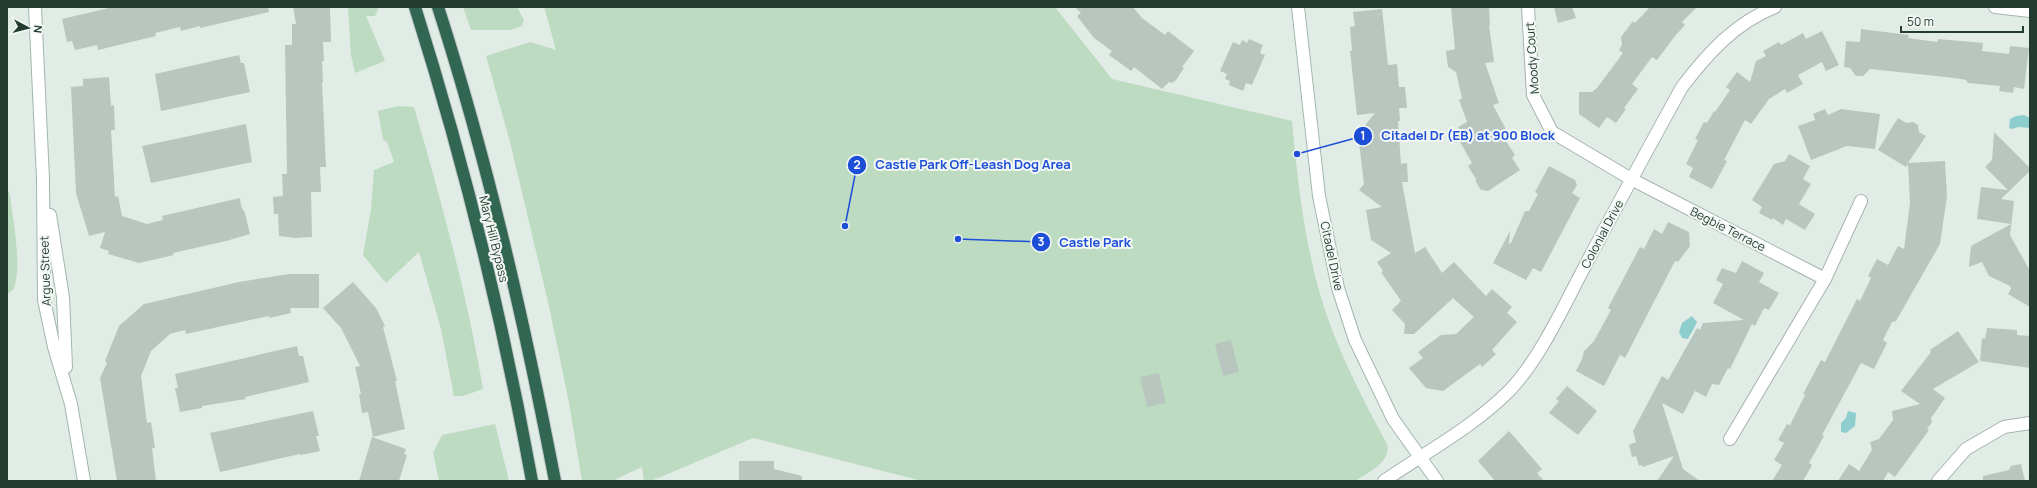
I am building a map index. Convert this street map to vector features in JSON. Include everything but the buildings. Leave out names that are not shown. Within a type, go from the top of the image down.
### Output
[{"type":"highway","name":"Mary Hill Bypass","points":[[415,7],[447,112],[479,234],[503,336],[532,481]]},
{"type":"highway","name":"Mary Hill Bypass","points":[[438,7],[488,182],[522,319],[555,481]]},
{"type":"street","name":"Argue Street","points":[[35,7],[43,179],[44,300],[54,347],[66,385],[84,481]]},
{"type":"street","name":"Citadel Drive","points":[[1298,7],[1319,196],[1338,288],[1355,340],[1377,388],[1393,419],[1437,481]]},
{"type":"street","name":"Moody Court","points":[[1528,7],[1533,95],[1552,132],[1631,179]]},
{"type":"street","name":"Colonial Drive","points":[[1384,481],[1421,457],[1487,410],[1508,392],[1523,374],[1561,310],[1682,87],[1722,40],[1743,24],[1775,7]]},
{"type":"street","points":[[1996,7],[2030,11]]},
{"type":"street","name":"Argue Street","points":[[43,179],[63,297],[66,385]]},
{"type":"street","name":"Begbie Terrace","points":[[1631,179],[1826,279]]},
{"type":"street","points":[[1730,439],[1826,279],[1861,201]]},
{"type":"street","points":[[1938,481],[1966,449],[2004,427],[2030,423]]},
{"type":"green space","points":[[348,7],[379,7],[375,16],[366,16],[385,61],[355,73],[351,55]]},
{"type":"green space","points":[[463,7],[517,7],[524,20],[522,26],[511,30],[471,30]]},
{"type":"green space","points":[[544,7],[1055,7],[1112,79],[1292,121],[1301,203],[1317,283],[1338,345],[1366,405],[1387,444],[1388,450],[1386,456],[1372,471],[1355,481],[922,481],[753,438],[651,481],[644,481],[642,467],[612,481],[582,481],[569,403],[549,306],[510,142],[486,56],[530,42],[556,50]]},
{"type":"green space","points":[[398,106],[414,107],[443,212],[477,353],[483,389],[463,396],[454,396],[441,329],[419,252],[386,283],[363,255],[371,209],[374,170],[394,162],[387,142],[383,140],[378,111]]},
{"type":"green space","points":[[7,188],[10,195],[15,229],[17,268],[14,288],[7,294]]},
{"type":"green space","points":[[495,424],[509,481],[439,481],[433,453],[442,435]]},
{"type":"water","points":[[2024,115],[2030,118],[2030,128],[2009,128],[2010,119],[2016,116]]},
{"type":"water","points":[[1692,316],[1697,322],[1688,339],[1682,338],[1679,332],[1682,323]]},
{"type":"water","points":[[1848,411],[1856,413],[1855,426],[1846,433],[1841,432],[1841,423],[1846,418]]},
{"type":"place","name":"Citadel Dr (EB) at 900 Block","points":[[1297,154]]},
{"type":"place","name":"Castle Park Off-Leash Dog Area","points":[[845,226]]},
{"type":"place","name":"Castle Park","points":[[958,239]]}]
